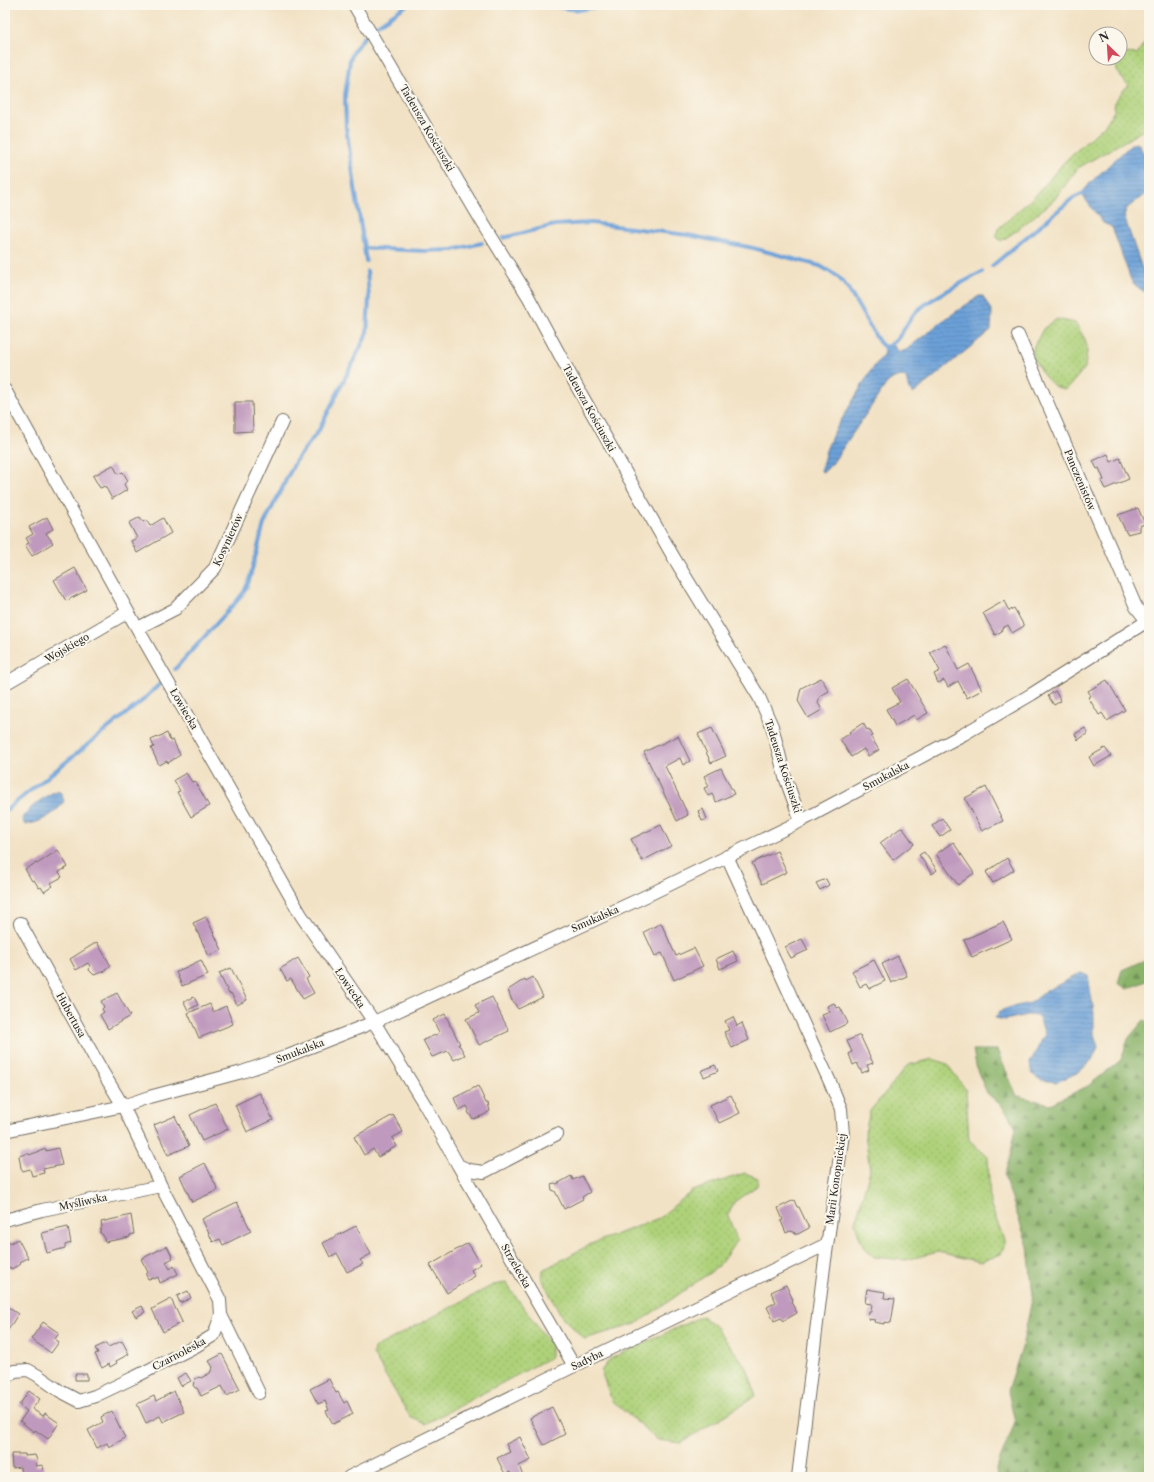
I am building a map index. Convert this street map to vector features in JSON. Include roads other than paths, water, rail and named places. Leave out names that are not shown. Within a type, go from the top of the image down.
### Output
[{"type":"street","name":"Tadeusza Kościuszki","points":[[354,5],[481,220],[528,296],[674,558],[759,697],[772,726],[785,776],[800,821]]},
{"type":"street","name":"Panczenistów","points":[[1018,335],[1136,607],[1148,621]]},
{"type":"street","name":"Łowiecka","points":[[5,390],[128,612],[302,914],[374,1022]]},
{"type":"street","name":"Kosynierów","points":[[138,628],[174,609],[215,568],[282,422]]},
{"type":"street","name":"Wojskiego","points":[[5,682],[8,682],[128,612]]},
{"type":"street","name":"Smukalska","points":[[5,1131],[123,1106],[149,1097],[242,1072],[285,1057],[374,1022],[644,897],[800,821],[964,734],[1032,694],[1148,621]]},
{"type":"street","name":"Marii Konopnickiej","points":[[727,856],[841,1109],[843,1134],[827,1244],[798,1477]]},
{"type":"street","name":"Hubertusa","points":[[20,923],[123,1106]]},
{"type":"street","name":"Strzelecka","points":[[374,1022],[425,1105],[574,1366]]},
{"type":"street","name":"Czarnoleska","points":[[5,1379],[14,1371],[28,1370],[60,1391],[79,1401],[95,1396],[196,1346],[214,1335],[221,1315],[220,1300],[161,1186],[123,1106]]},
{"type":"street","points":[[458,1165],[469,1170],[484,1172],[557,1134]]},
{"type":"street","name":"Myśliwska","points":[[5,1220],[42,1210],[161,1186]]},
{"type":"street","name":"Sadyba","points":[[348,1477],[827,1244]]},
{"type":"street","points":[[221,1315],[259,1393]]},
{"type":"water","points":[[1132,144],[1139,144],[1149,166],[1149,191],[1126,209],[1124,216],[1146,280],[1148,291],[1146,293],[1131,280],[1112,227],[1103,223],[1082,193],[1091,182]]},
{"type":"water","points":[[979,296],[983,296],[992,312],[991,330],[913,394],[909,390],[906,378],[901,376],[894,378],[887,383],[832,464],[822,472],[821,470],[826,450],[833,434],[870,372],[883,355],[885,346],[890,344],[900,352],[906,350],[941,322]]},
{"type":"water","points":[[57,791],[61,793],[64,801],[61,806],[42,820],[25,825],[22,819],[27,812],[53,792]]},
{"type":"water","points":[[1081,973],[1088,976],[1094,1013],[1094,1034],[1098,1047],[1092,1060],[1079,1072],[1057,1082],[1041,1080],[1032,1074],[1030,1063],[1045,1034],[1040,1020],[1037,1016],[1027,1015],[1005,1020],[995,1018],[1000,1011],[1031,1003],[1046,991]]},
{"type":"waterway","points":[[374,27],[407,5]]},
{"type":"waterway","points":[[545,5],[578,10],[608,5]]},
{"type":"waterway","points":[[365,36],[354,50],[350,60],[345,95],[346,127],[366,261]]},
{"type":"waterway","points":[[992,266],[1073,198],[1084,193]]},
{"type":"waterway","points":[[503,238],[555,225],[591,223],[687,235],[753,248],[820,266],[837,276],[847,287],[879,342],[884,347],[894,342],[898,338],[911,318],[920,308],[946,291],[982,272]]},
{"type":"waterway","points":[[364,248],[424,251],[453,250],[482,243]]},
{"type":"waterway","points":[[175,669],[244,592],[249,581],[264,524],[295,462],[319,430],[367,334],[369,297],[367,271]]},
{"type":"waterway","points":[[5,811],[142,701],[162,682]]}]
